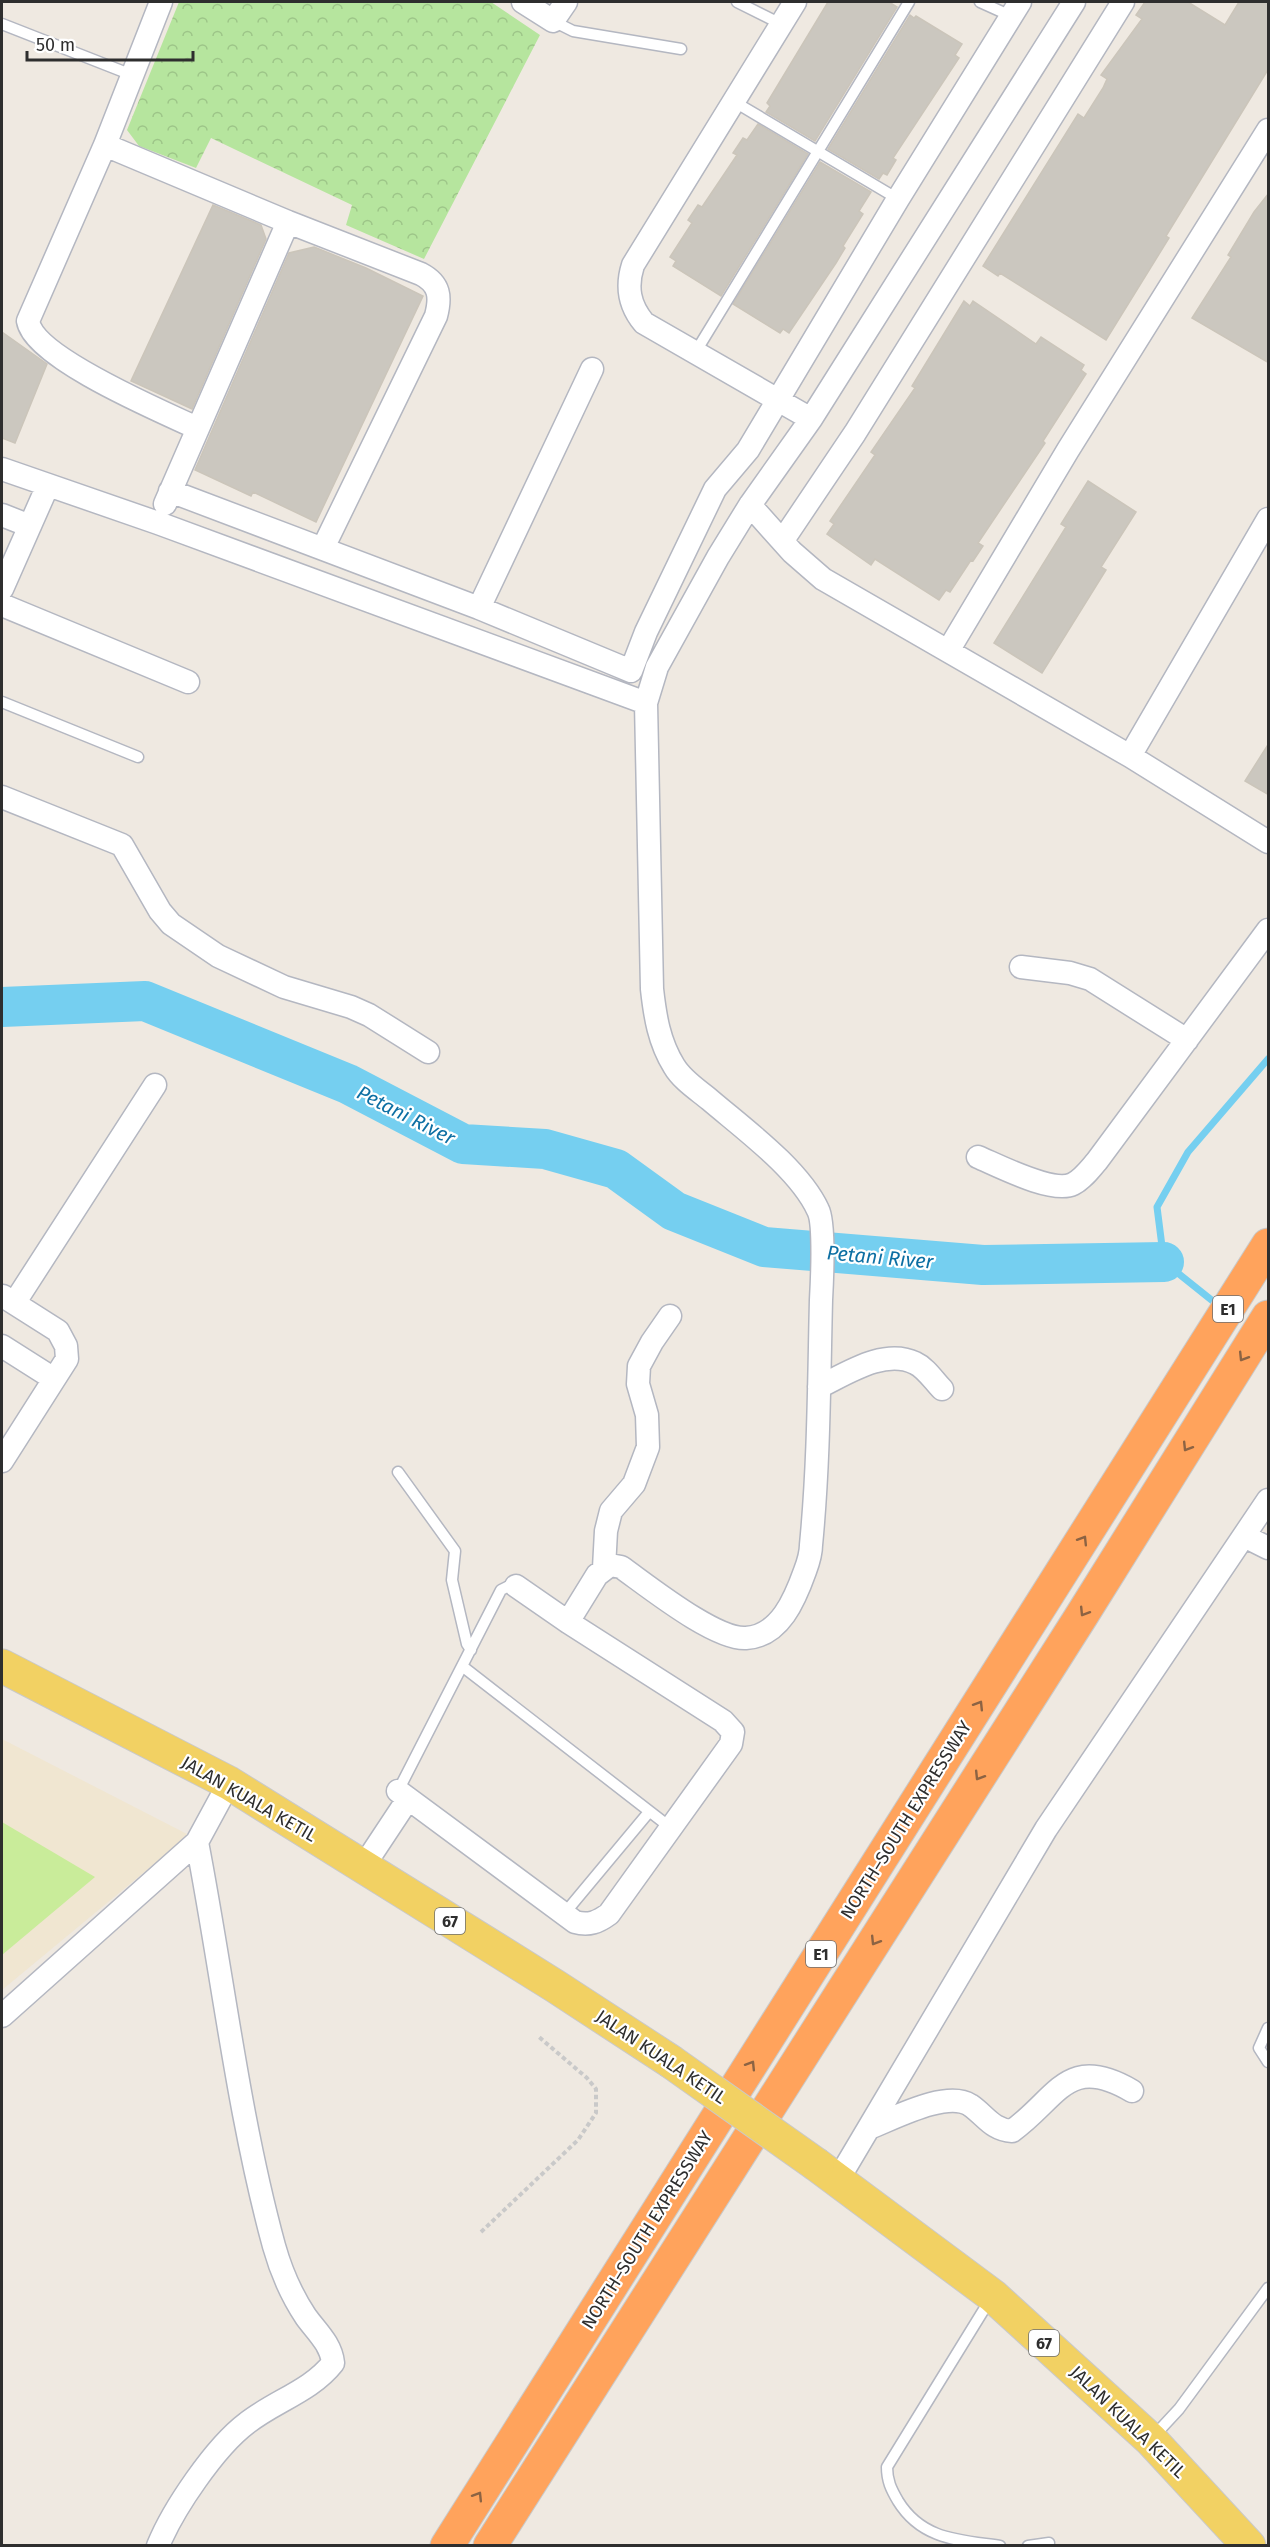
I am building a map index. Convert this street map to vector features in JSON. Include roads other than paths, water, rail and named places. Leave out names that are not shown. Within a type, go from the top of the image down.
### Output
[{"type":"highway","name":"NORTH–SOUTH EXPRESSWAY","points":[[447,2546],[1265,1251]]},
{"type":"highway","name":"NORTH–SOUTH EXPRESSWAY","points":[[490,2546],[1269,1317]]},
{"type":"main road","name":"JALAN KUALA KETIL","points":[[2,1666],[229,1783],[555,1986],[670,2061],[828,2171],[993,2296],[1151,2440],[1249,2546]]},
{"type":"street","points":[[161,2],[105,145],[28,321],[35,336],[93,378],[197,428]]},
{"type":"street","points":[[523,2],[553,21],[566,2]]},
{"type":"street","points":[[795,2],[633,265],[628,284],[632,305],[644,323],[811,419]]},
{"type":"street","points":[[641,675],[750,505],[811,419],[1074,2]]},
{"type":"street","points":[[783,540],[855,433],[1123,2]]},
{"type":"street","points":[[568,1622],[597,1575],[610,1565],[621,1567],[696,1618],[732,1636],[746,1638],[776,1626],[794,1597],[805,1570],[811,1547],[819,1387],[822,1267],[820,1212],[810,1195],[768,1150],[675,1068],[660,1034],[655,1017],[652,989],[646,703],[641,675],[646,632],[715,489],[748,450],[1015,9]]},
{"type":"street","points":[[948,651],[1068,450],[1269,130]]},
{"type":"street","points":[[105,145],[429,278],[436,285],[440,301],[436,316],[323,548]]},
{"type":"street","points":[[158,523],[197,428],[288,222]]},
{"type":"street","points":[[479,608],[592,369]]},
{"type":"street","points":[[2,470],[158,523],[646,703]]},
{"type":"street","points":[[2,589],[48,485]]},
{"type":"street","points":[[170,491],[479,608],[641,675]]},
{"type":"street","points":[[750,505],[792,552],[824,579],[1130,756],[1269,842]]},
{"type":"street","points":[[2,515],[30,526]]},
{"type":"street","points":[[1130,756],[1269,519]]},
{"type":"street","points":[[2,605],[188,682]]},
{"type":"street","points":[[2,797],[122,845],[160,911],[171,924],[218,956],[284,987],[351,1007],[369,1015],[428,1052]]},
{"type":"street","points":[[978,1157],[1046,1184],[1061,1187],[1072,1185],[1097,1161],[1269,930]]},
{"type":"street","points":[[1021,967],[1061,971],[1090,980],[1187,1040]]},
{"type":"street","points":[[2,1461],[67,1359],[66,1346],[58,1331],[8,1298],[155,1085]]},
{"type":"street","points":[[604,1568],[606,1531],[611,1511],[634,1484],[648,1446],[647,1415],[638,1384],[639,1366],[670,1316]]},
{"type":"street","points":[[2,1346],[54,1379]]},
{"type":"street","points":[[819,1387],[885,1359],[903,1359],[916,1363],[942,1389]]},
{"type":"street","points":[[828,2171],[869,2128],[1046,1829],[1269,1500]]},
{"type":"street","points":[[1244,1536],[1269,1548]]},
{"type":"street","points":[[363,1867],[403,1795],[575,1922],[585,1925],[600,1920],[609,1914],[731,1744],[733,1732],[723,1721],[516,1586]]},
{"type":"street","points":[[2,2016],[197,1842],[229,1783]]},
{"type":"street","points":[[158,2546],[183,2500],[231,2438],[247,2423],[323,2376],[333,2363],[333,2354],[326,2342],[306,2317],[291,2291],[278,2257],[257,2182],[197,1842]]},
{"type":"street","points":[[869,2128],[930,2104],[948,2100],[970,2105],[992,2125],[1003,2131],[1012,2131],[1057,2088],[1076,2077],[1111,2079],[1132,2091]]},
{"type":"lane","points":[[737,2],[781,24]]},
{"type":"lane","points":[[695,353],[909,2]]},
{"type":"lane","points":[[980,2],[1015,9]]},
{"type":"lane","points":[[553,21],[573,31],[681,49]]},
{"type":"lane","points":[[2,24],[132,75]]},
{"type":"lane","points":[[733,100],[898,199]]},
{"type":"lane","points":[[2,702],[138,758]]},
{"type":"lane","points":[[398,1472],[455,1551],[452,1580],[466,1644],[471,1650]]},
{"type":"lane","points":[[403,1795],[462,1666],[501,1590],[509,1586],[516,1586]]},
{"type":"lane","points":[[462,1666],[671,1828]]},
{"type":"lane","points":[[564,1914],[649,1812]]},
{"type":"lane","points":[[1269,2028],[1259,2048],[1269,2062]]},
{"type":"lane","points":[[1151,2440],[1179,2409],[1269,2288]]},
{"type":"lane","points":[[993,2296],[887,2467],[887,2480],[904,2510],[917,2524],[935,2535],[1000,2546]]},
{"type":"lane","points":[[1028,2546],[1049,2543]]},
{"type":"waterway","name":"Petani River","points":[[2,1007],[145,1001],[348,1084],[463,1144],[545,1149],[616,1169],[674,1211],[764,1247],[983,1265],[1164,1262]]},
{"type":"waterway","points":[[1219,1306],[1164,1262],[1157,1207],[1188,1152],[1268,1059]]}]
